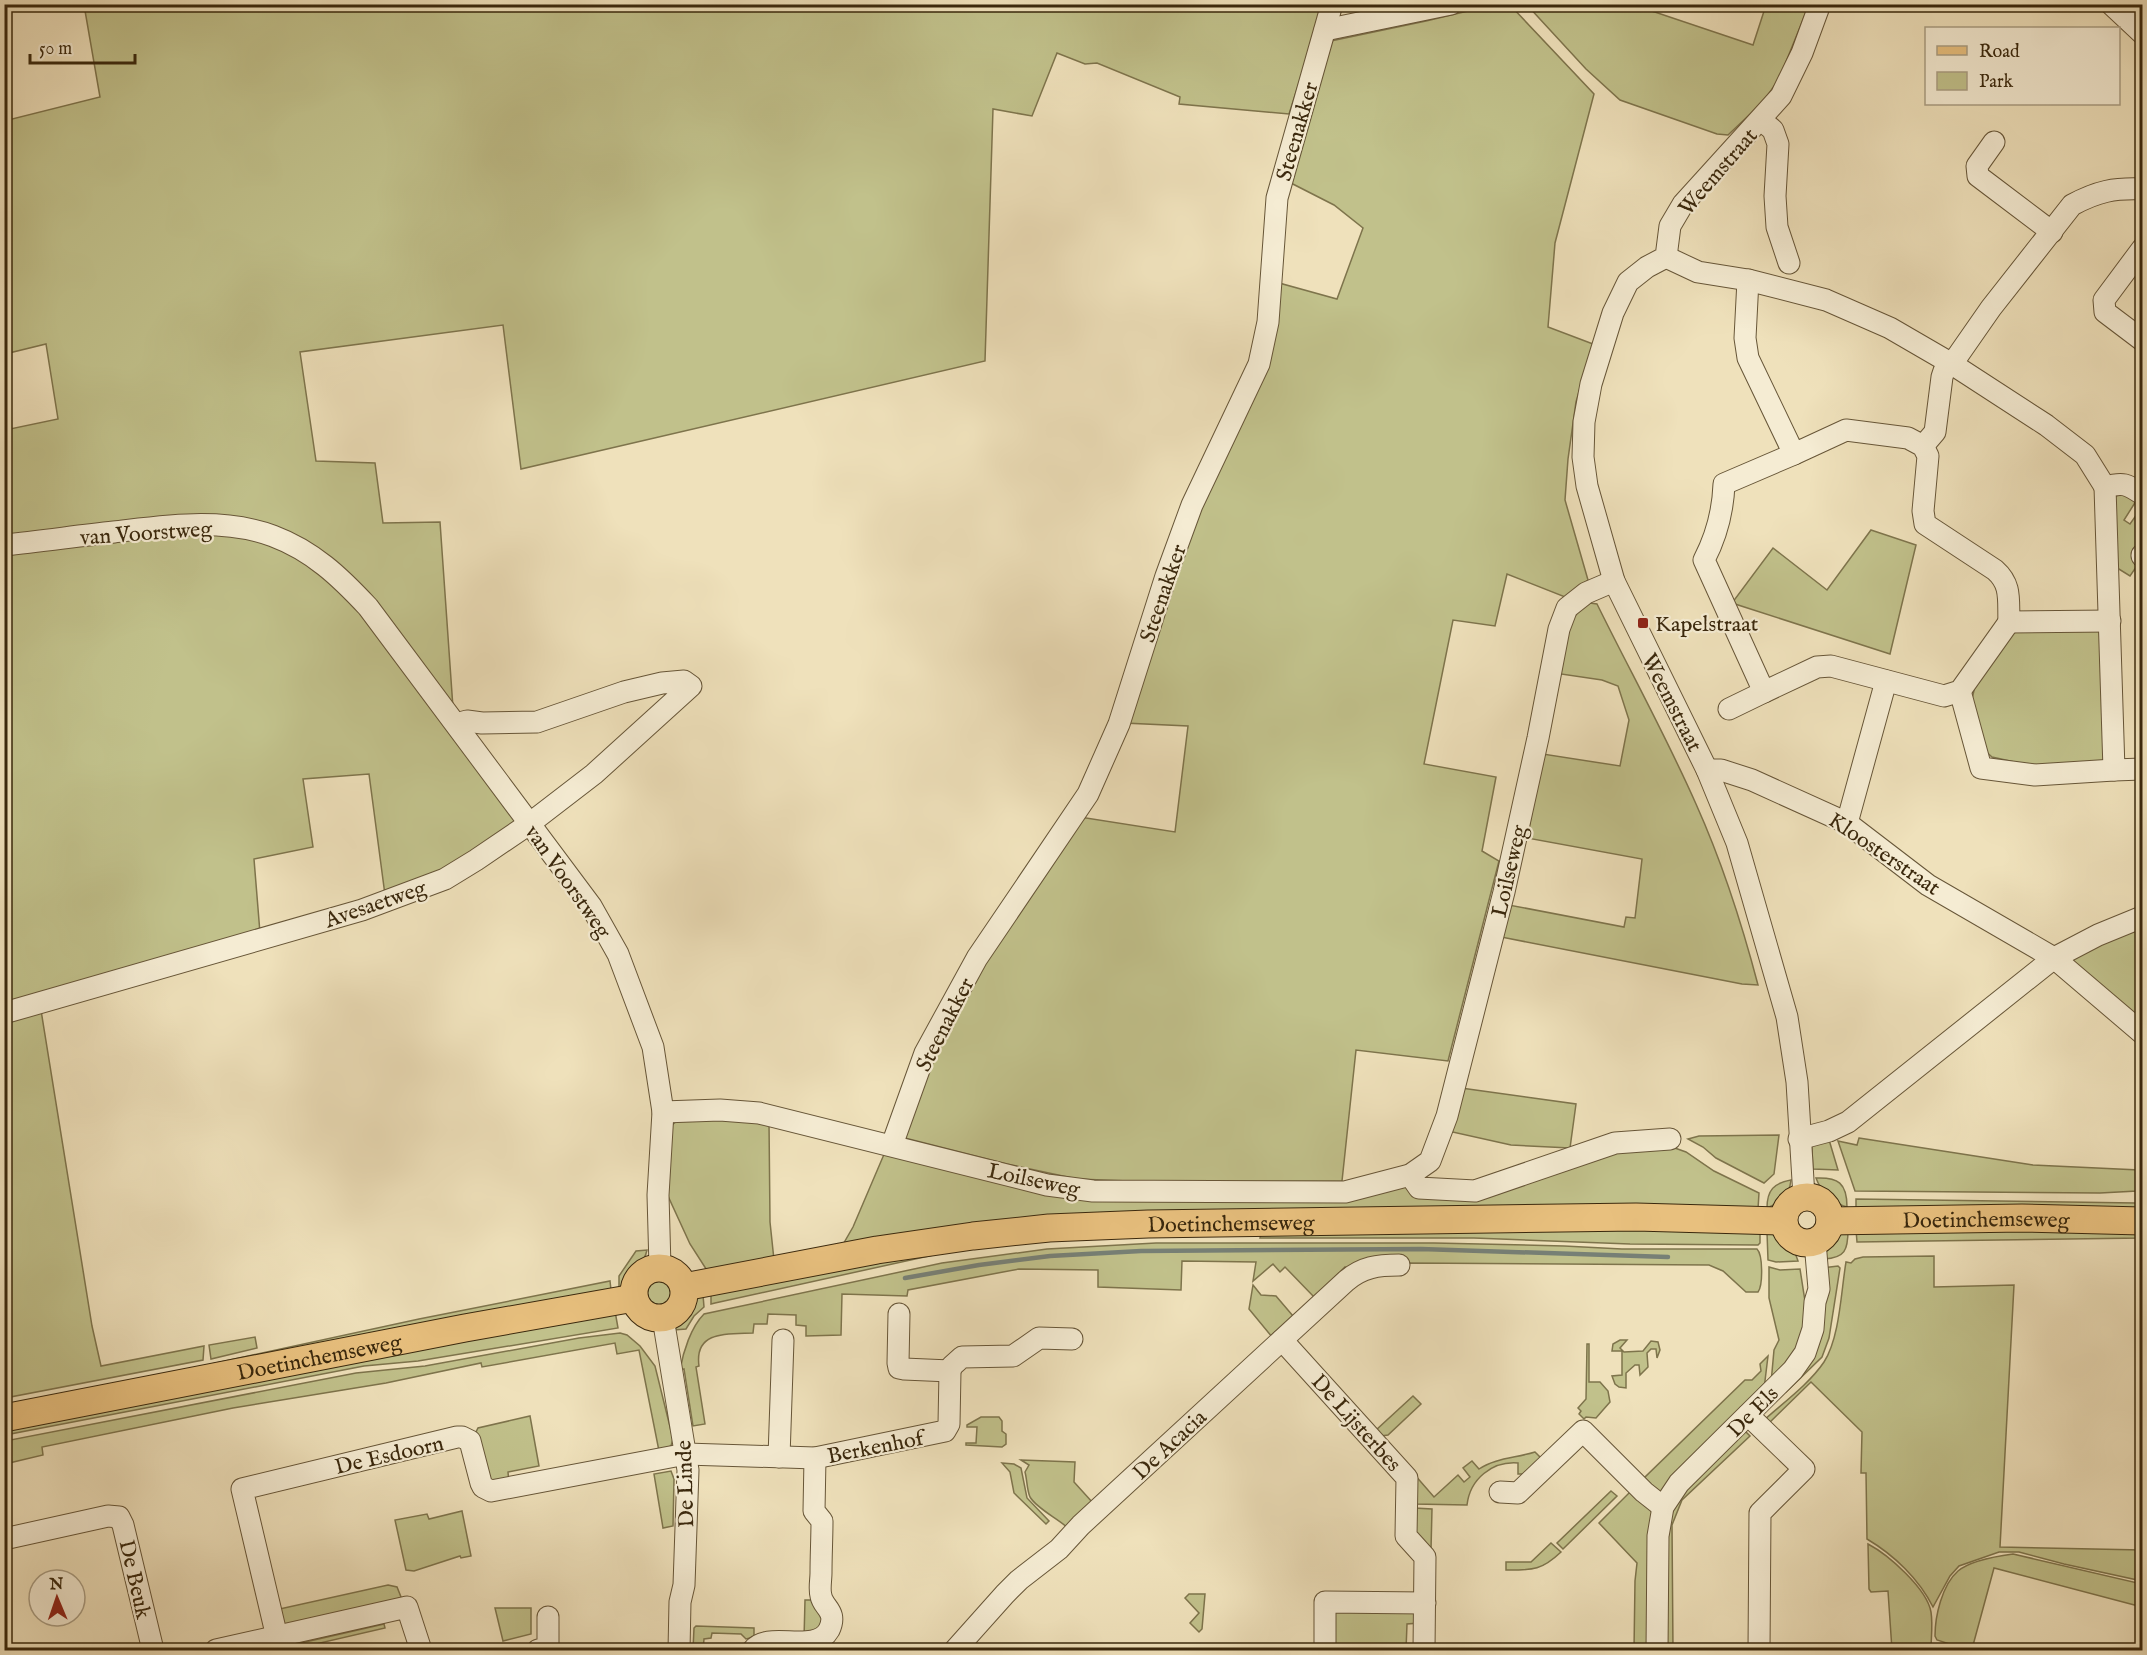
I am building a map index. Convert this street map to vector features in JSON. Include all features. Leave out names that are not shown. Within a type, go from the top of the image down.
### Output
[{"type":"main road","points":[[1804,1197],[1817,1199],[1827,1208],[1816,1236],[1789,1235],[1784,1221],[1789,1205],[1798,1198],[1804,1197]]},
{"type":"main road","name":"Doetinchemseweg","points":[[684,1287],[877,1250],[1049,1228],[1148,1224],[1636,1217],[1784,1221]]},
{"type":"main road","name":"Doetinchemseweg","points":[[1816,1236],[2022,1218],[2142,1221]]},
{"type":"main road","points":[[660,1267],[671,1270],[679,1277],[684,1287],[684,1298],[680,1307],[663,1318],[650,1317],[640,1310],[634,1298],[634,1287],[639,1276],[649,1269],[660,1267]]},
{"type":"main road","name":"Doetinchemseweg","points":[[4,1418],[465,1328],[634,1298]]},
{"type":"street","name":"Steenakker","points":[[892,1145],[925,1053],[977,958],[1088,794],[1119,724],[1166,576],[1192,505],[1259,364],[1268,322],[1277,198],[1332,4]]},
{"type":"street","points":[[1325,30],[1451,4]]},
{"type":"street","name":"Weemstraat","points":[[1804,1197],[1797,1082],[1787,1017],[1737,843],[1707,770],[1614,580],[1587,486],[1583,457],[1584,422],[1591,384],[1613,313],[1628,282],[1647,267],[1666,257],[1670,226],[1683,204],[1781,96],[1803,52],[1820,4]]},
{"type":"street","points":[[2111,4],[2142,33]]},
{"type":"street","name":"Weemstraat","points":[[1761,120],[1773,130],[1778,144],[1775,196],[1777,227],[1790,263]]},
{"type":"street","points":[[1994,142],[1977,166],[1978,176],[2052,232]]},
{"type":"street","points":[[1923,446],[1935,432],[1944,371],[1952,364],[1991,308],[2072,205],[2091,195],[2115,189],[2142,189]]},
{"type":"street","points":[[2142,249],[2104,300],[2103,306],[2105,312],[2142,340]]},
{"type":"street","points":[[1666,257],[1698,272],[1748,280],[1826,300],[1890,328],[1952,364],[2046,425],[2085,455],[2105,487],[2114,770]]},
{"type":"street","points":[[1748,280],[1744,338],[1748,358],[1794,454]]},
{"type":"street","points":[[1729,709],[1818,668],[1831,666],[1944,696],[1960,691],[2009,622],[2008,586],[2004,578],[1995,570],[1925,524],[1923,511],[1928,456],[1923,446],[1908,438],[1846,429],[1794,454],[1724,483],[1723,502],[1716,535],[1704,560],[1764,692]]},
{"type":"street","points":[[2105,487],[2119,483],[2131,486],[2142,494]]},
{"type":"street","name":"van Voorstweg","points":[[4,545],[200,524],[242,529],[273,536],[306,552],[338,575],[368,607],[591,906],[618,954],[653,1047],[663,1112],[658,1196],[660,1267]]},
{"type":"street","name":"Loilseweg","points":[[663,1112],[720,1110],[759,1113],[1047,1185],[1093,1191],[1345,1192],[1410,1175],[1430,1161],[1447,1116],[1504,892],[1559,629],[1567,608],[1586,593],[1614,580]]},
{"type":"street","points":[[2009,622],[2110,616]]},
{"type":"street","name":"Avesaetweg","points":[[4,1013],[362,910],[445,879],[529,824],[594,774],[691,686],[684,681],[662,683],[624,692],[537,722],[456,724]]},
{"type":"street","points":[[1847,823],[1887,681]]},
{"type":"street","points":[[1960,691],[1981,768],[2035,775],[2142,769]]},
{"type":"street","name":"Kloosterstraat","points":[[1707,770],[1722,770],[1752,780],[1847,823],[1928,885],[2054,958],[2142,1033]]},
{"type":"street","points":[[1799,1139],[1830,1131],[1848,1122],[2054,958],[2098,935],[2142,917]]},
{"type":"street","points":[[1410,1175],[1419,1188],[1475,1191],[1615,1143],[1670,1139]]},
{"type":"street","name":"De Els","points":[[1657,1650],[1658,1536],[1663,1507],[1679,1483],[1793,1370],[1805,1353],[1813,1329],[1815,1302],[1808,1289],[1816,1236]]},
{"type":"street","name":"De Acacia","points":[[956,1650],[1019,1580],[1059,1549],[1081,1525],[1356,1273],[1371,1267],[1399,1265]]},
{"type":"street","points":[[898,1314],[899,1368],[904,1370],[950,1371],[962,1357],[1013,1356],[1039,1338],[1072,1339]]},
{"type":"street","name":"De Linde","points":[[663,1318],[686,1454],[688,1480],[679,1650]]},
{"type":"street","points":[[779,1457],[783,1340]]},
{"type":"street","name":"De Lijsterbes","points":[[1282,1340],[1407,1478],[1407,1536],[1425,1557],[1424,1650]]},
{"type":"street","name":"Berkenhof","points":[[686,1454],[815,1458],[945,1431],[949,1424],[950,1371]]},
{"type":"street","points":[[1748,1415],[1804,1469],[1760,1513],[1759,1650]]},
{"type":"street","points":[[1500,1492],[1518,1492],[1583,1431],[1644,1492],[1663,1507]]},
{"type":"street","name":"De Esdoorn","points":[[278,1644],[242,1489],[457,1437],[470,1441],[481,1483],[483,1487],[491,1491],[686,1454]]},
{"type":"street","name":"Berkenhof","points":[[753,1650],[764,1643],[801,1644],[817,1641],[826,1634],[831,1626],[830,1609],[820,1594],[822,1521],[814,1511],[815,1458]]},
{"type":"street","name":"De Beuk","points":[[4,1539],[108,1516],[119,1517],[123,1525],[153,1650]]},
{"type":"street","points":[[1324,1650],[1325,1602],[1425,1603]]},
{"type":"street","points":[[216,1650],[278,1644],[407,1608],[422,1650]]},
{"type":"street","points":[[538,1650],[548,1648],[548,1617]]},
{"type":"green space","points":[[84,5],[1324,5],[1289,114],[1179,104],[1180,97],[1097,63],[1085,64],[1057,53],[1032,116],[993,109],[985,361],[521,469],[503,325],[300,352],[316,461],[375,463],[383,523],[440,522],[453,708],[436,687],[279,532],[5,535],[5,430],[58,419],[46,344],[5,354],[4,121],[100,97]]},
{"type":"green space","points":[[1493,5],[1510,5],[1594,94],[1555,243],[1548,327],[1593,344],[1576,402],[1565,500],[1588,580],[1565,597],[1507,574],[1495,626],[1453,620],[1424,764],[1496,777],[1482,851],[1499,861],[1448,1061],[1356,1050],[1342,1181],[1156,1182],[1077,1179],[901,1137],[944,1028],[1080,817],[1175,832],[1188,726],[1124,723],[1279,283],[1337,299],[1363,228],[1334,205],[1285,180],[1326,42]]},
{"type":"green space","points":[[1527,5],[1634,5],[1753,45],[1766,5],[1809,5],[1779,79],[1763,102],[1728,135],[1717,134],[1620,100],[1586,69]]},
{"type":"green space","points":[[2126,492],[2138,498],[2124,520],[2130,524],[2142,507],[2141,560],[2130,576],[2114,566],[2113,499]]},
{"type":"green space","points":[[1871,530],[1916,545],[1890,654],[1732,603],[1773,548],[1827,590]]},
{"type":"green space","points":[[176,531],[245,536],[297,556],[349,597],[520,821],[456,866],[385,895],[369,774],[303,779],[313,847],[254,859],[260,933],[5,1006],[4,552]]},
{"type":"green space","points":[[1590,603],[1597,604],[1696,804],[1731,893],[1758,985],[1742,984],[1501,937],[1509,905],[1624,927],[1626,917],[1635,918],[1642,859],[1527,838],[1543,754],[1620,766],[1629,720],[1618,686],[1602,680],[1554,673],[1570,624],[1575,616]]},
{"type":"green space","points":[[2013,630],[2105,631],[2107,752],[2102,763],[2028,765],[1992,757],[1982,748],[1972,699],[1975,686]]},
{"type":"green space","points":[[2142,922],[2142,1028],[2063,959]]},
{"type":"green space","points":[[40,1004],[92,1326],[101,1366],[204,1346],[203,1360],[5,1398],[4,1015]]},
{"type":"green space","points":[[1461,1088],[1576,1104],[1570,1148],[1511,1145],[1448,1131]]},
{"type":"green space","points":[[696,1118],[769,1122],[770,1222],[774,1260],[708,1272],[690,1244],[668,1196],[672,1125],[677,1121]]},
{"type":"green space","points":[[1811,1130],[1827,1133],[1838,1170],[1813,1169]]},
{"type":"green space","points":[[1779,1135],[1774,1174],[1764,1183],[1716,1158],[1703,1147],[1688,1139],[1699,1136]]},
{"type":"green space","points":[[1859,1138],[2033,1165],[2139,1170],[2137,1191],[2100,1193],[1855,1191],[1838,1141],[1857,1145]]},
{"type":"green space","points":[[1672,1147],[1686,1152],[1714,1171],[1759,1193],[1758,1209],[841,1248],[853,1227],[885,1152],[1039,1188],[1404,1185],[1457,1199],[1608,1152]]},
{"type":"green space","points":[[1816,1178],[1835,1180],[1840,1183],[1845,1192],[1847,1207],[1828,1196]]},
{"type":"green space","points":[[1791,1180],[1784,1198],[1767,1208],[1768,1196],[1773,1188]]},
{"type":"green space","points":[[1856,1199],[2136,1203],[2142,1204],[2142,1212],[1856,1208]]},
{"type":"green space","points":[[2142,1229],[2142,1238],[1857,1242],[1856,1230]]},
{"type":"green space","points":[[1262,1230],[1760,1230],[1760,1243],[1758,1245],[1630,1244],[1474,1238],[1260,1238]]},
{"type":"green space","points":[[1848,1230],[1844,1252],[1837,1257],[1824,1259],[1831,1241]]},
{"type":"green space","points":[[1767,1232],[1778,1235],[1787,1242],[1798,1261],[1768,1260]]},
{"type":"green space","points":[[997,1241],[715,1303],[711,1304],[711,1293]]},
{"type":"green space","points":[[1156,1243],[1434,1243],[1622,1249],[1757,1249],[1761,1263],[1761,1277],[1758,1292],[1746,1292],[1723,1271],[1709,1265],[1406,1263],[1348,1269],[1345,1267],[1314,1297],[1285,1267],[1280,1272],[1273,1264],[1253,1281],[1256,1262],[1182,1261],[1181,1290],[1098,1287],[1098,1270],[1019,1269],[908,1290],[907,1296],[842,1294],[841,1335],[806,1336],[806,1326],[796,1325],[796,1315],[768,1314],[767,1324],[754,1324],[753,1333],[715,1336],[702,1346],[699,1354],[699,1366],[696,1367],[705,1424],[693,1426],[684,1369],[680,1370],[688,1340],[704,1314],[942,1263],[1047,1249]]},
{"type":"green space","points":[[647,1250],[636,1272],[619,1288],[619,1276],[636,1251]]},
{"type":"green space","points":[[1934,1256],[1934,1287],[2014,1285],[2000,1547],[2142,1550],[2142,1581],[2019,1552],[1999,1552],[1959,1566],[1950,1576],[1933,1607],[1921,1587],[1905,1568],[1867,1539],[1866,1473],[1861,1473],[1862,1432],[1811,1382],[1767,1425],[1764,1420],[1811,1378],[1829,1352],[1837,1327],[1846,1262],[1851,1263],[1863,1257]]},
{"type":"green space","points":[[1838,1266],[1840,1268],[1829,1338],[1822,1357],[1786,1392],[1781,1391],[1802,1369],[1822,1268]]},
{"type":"green space","points":[[1769,1267],[1780,1270],[1800,1269],[1807,1314],[1800,1347],[1771,1383],[1774,1350],[1779,1340],[1769,1298]]},
{"type":"green space","points":[[660,1277],[670,1281],[674,1291],[670,1301],[660,1305],[650,1301],[646,1291],[650,1281]]},
{"type":"green space","points":[[610,1281],[611,1290],[215,1372],[211,1364],[419,1319]]},
{"type":"green space","points":[[1253,1285],[1261,1295],[1276,1296],[1293,1316],[1272,1337],[1249,1309]]},
{"type":"green space","points":[[703,1295],[704,1307],[694,1316],[686,1329],[674,1330],[684,1309]]},
{"type":"green space","points":[[615,1311],[618,1328],[418,1361],[364,1366],[5,1435],[5,1426]]},
{"type":"green space","points":[[620,1333],[627,1335],[640,1346],[655,1366],[673,1439],[671,1446],[659,1451],[639,1350],[617,1354],[615,1343],[482,1367],[481,1363],[386,1383],[233,1408],[42,1447],[43,1455],[5,1464],[5,1441],[356,1373],[425,1366],[579,1338]]},
{"type":"green space","points":[[255,1337],[257,1348],[211,1359],[209,1345]]},
{"type":"green space","points":[[1620,1340],[1627,1340],[1620,1348],[1624,1352],[1643,1351],[1651,1341],[1658,1342],[1660,1350],[1657,1358],[1656,1349],[1651,1349],[1647,1353],[1648,1367],[1640,1375],[1639,1365],[1635,1365],[1626,1373],[1626,1388],[1615,1384],[1612,1376],[1622,1375],[1622,1351],[1612,1351],[1613,1344]]},
{"type":"green space","points":[[1587,1344],[1589,1344],[1589,1382],[1600,1382],[1608,1391],[1610,1402],[1596,1418],[1586,1417],[1584,1419],[1579,1414],[1581,1411],[1578,1408],[1586,1399]]},
{"type":"green space","points":[[1768,1356],[1764,1389],[1662,1493],[1643,1479],[1745,1380],[1752,1380],[1761,1371],[1760,1364]]},
{"type":"green space","points":[[1413,1396],[1421,1404],[1388,1435],[1381,1436],[1375,1431]]},
{"type":"green space","points":[[530,1416],[539,1466],[508,1472],[509,1483],[492,1483],[475,1434],[478,1428]]},
{"type":"green space","points":[[981,1417],[999,1417],[1002,1421],[1002,1431],[1006,1434],[1006,1444],[1002,1447],[966,1445],[966,1443],[976,1443],[977,1427],[967,1427],[967,1425]]},
{"type":"green space","points":[[1743,1429],[1750,1436],[1682,1500],[1672,1525],[1673,1650],[1664,1650],[1669,1506]]},
{"type":"green space","points":[[1535,1452],[1542,1459],[1527,1474],[1518,1474],[1518,1463],[1508,1463],[1499,1465],[1484,1474],[1473,1487],[1467,1505],[1414,1504],[1414,1474],[1434,1497],[1458,1475],[1464,1482],[1470,1477],[1463,1468],[1472,1461],[1479,1469],[1499,1460]]},
{"type":"green space","points":[[1021,1460],[1075,1462],[1074,1482],[1093,1503],[1069,1529],[1038,1506],[1030,1497],[1025,1472],[1029,1465]]},
{"type":"green space","points":[[1002,1463],[1014,1464],[1021,1468],[1027,1498],[1049,1521],[1046,1524],[1014,1493],[1010,1472]]},
{"type":"green space","points":[[671,1471],[674,1479],[673,1526],[663,1528],[654,1474]]},
{"type":"green space","points":[[1633,1489],[1654,1513],[1651,1650],[1634,1650],[1637,1563],[1599,1523]]},
{"type":"green space","points":[[1611,1491],[1617,1496],[1563,1549],[1557,1543]]},
{"type":"green space","points":[[1414,1508],[1432,1509],[1431,1550],[1414,1533]]},
{"type":"green space","points":[[462,1511],[471,1556],[461,1558],[460,1556],[414,1571],[406,1570],[395,1520],[427,1514],[429,1519]]},
{"type":"green space","points":[[1551,1543],[1561,1552],[1548,1563],[1530,1569],[1506,1570],[1506,1562],[1531,1562]]},
{"type":"green space","points":[[1868,1544],[1896,1564],[1915,1583],[1928,1603],[1932,1627],[1931,1650],[1892,1650],[1888,1591],[1871,1592],[1869,1589]]},
{"type":"green space","points":[[2013,1554],[2142,1584],[2142,1607],[1994,1568],[1972,1649],[1975,1650],[1937,1640],[1935,1636],[1938,1610],[1952,1577],[1970,1564]]},
{"type":"green space","points":[[388,1585],[397,1587],[403,1602],[289,1627],[281,1623],[275,1610]]},
{"type":"green space","points":[[1189,1594],[1205,1594],[1202,1629],[1199,1632],[1190,1623],[1199,1613],[1185,1598]]},
{"type":"green space","points":[[805,1600],[815,1600],[825,1627],[804,1639]]},
{"type":"green space","points":[[495,1608],[531,1608],[531,1634],[503,1641]]},
{"type":"green space","points":[[1413,1608],[1419,1623],[1407,1624],[1406,1650],[1331,1650],[1333,1611]]},
{"type":"green space","points":[[384,1624],[385,1628],[303,1647],[301,1643]]},
{"type":"green space","points":[[696,1626],[754,1628],[754,1637],[746,1639],[741,1634],[712,1633],[711,1638],[704,1639],[703,1650],[693,1650]]},
{"type":"waterway","points":[[905,1278],[1050,1256],[1141,1251],[1421,1249],[1668,1257]]},
{"type":"place","name":"Kapelstraat","points":[[1643,623]]}]
